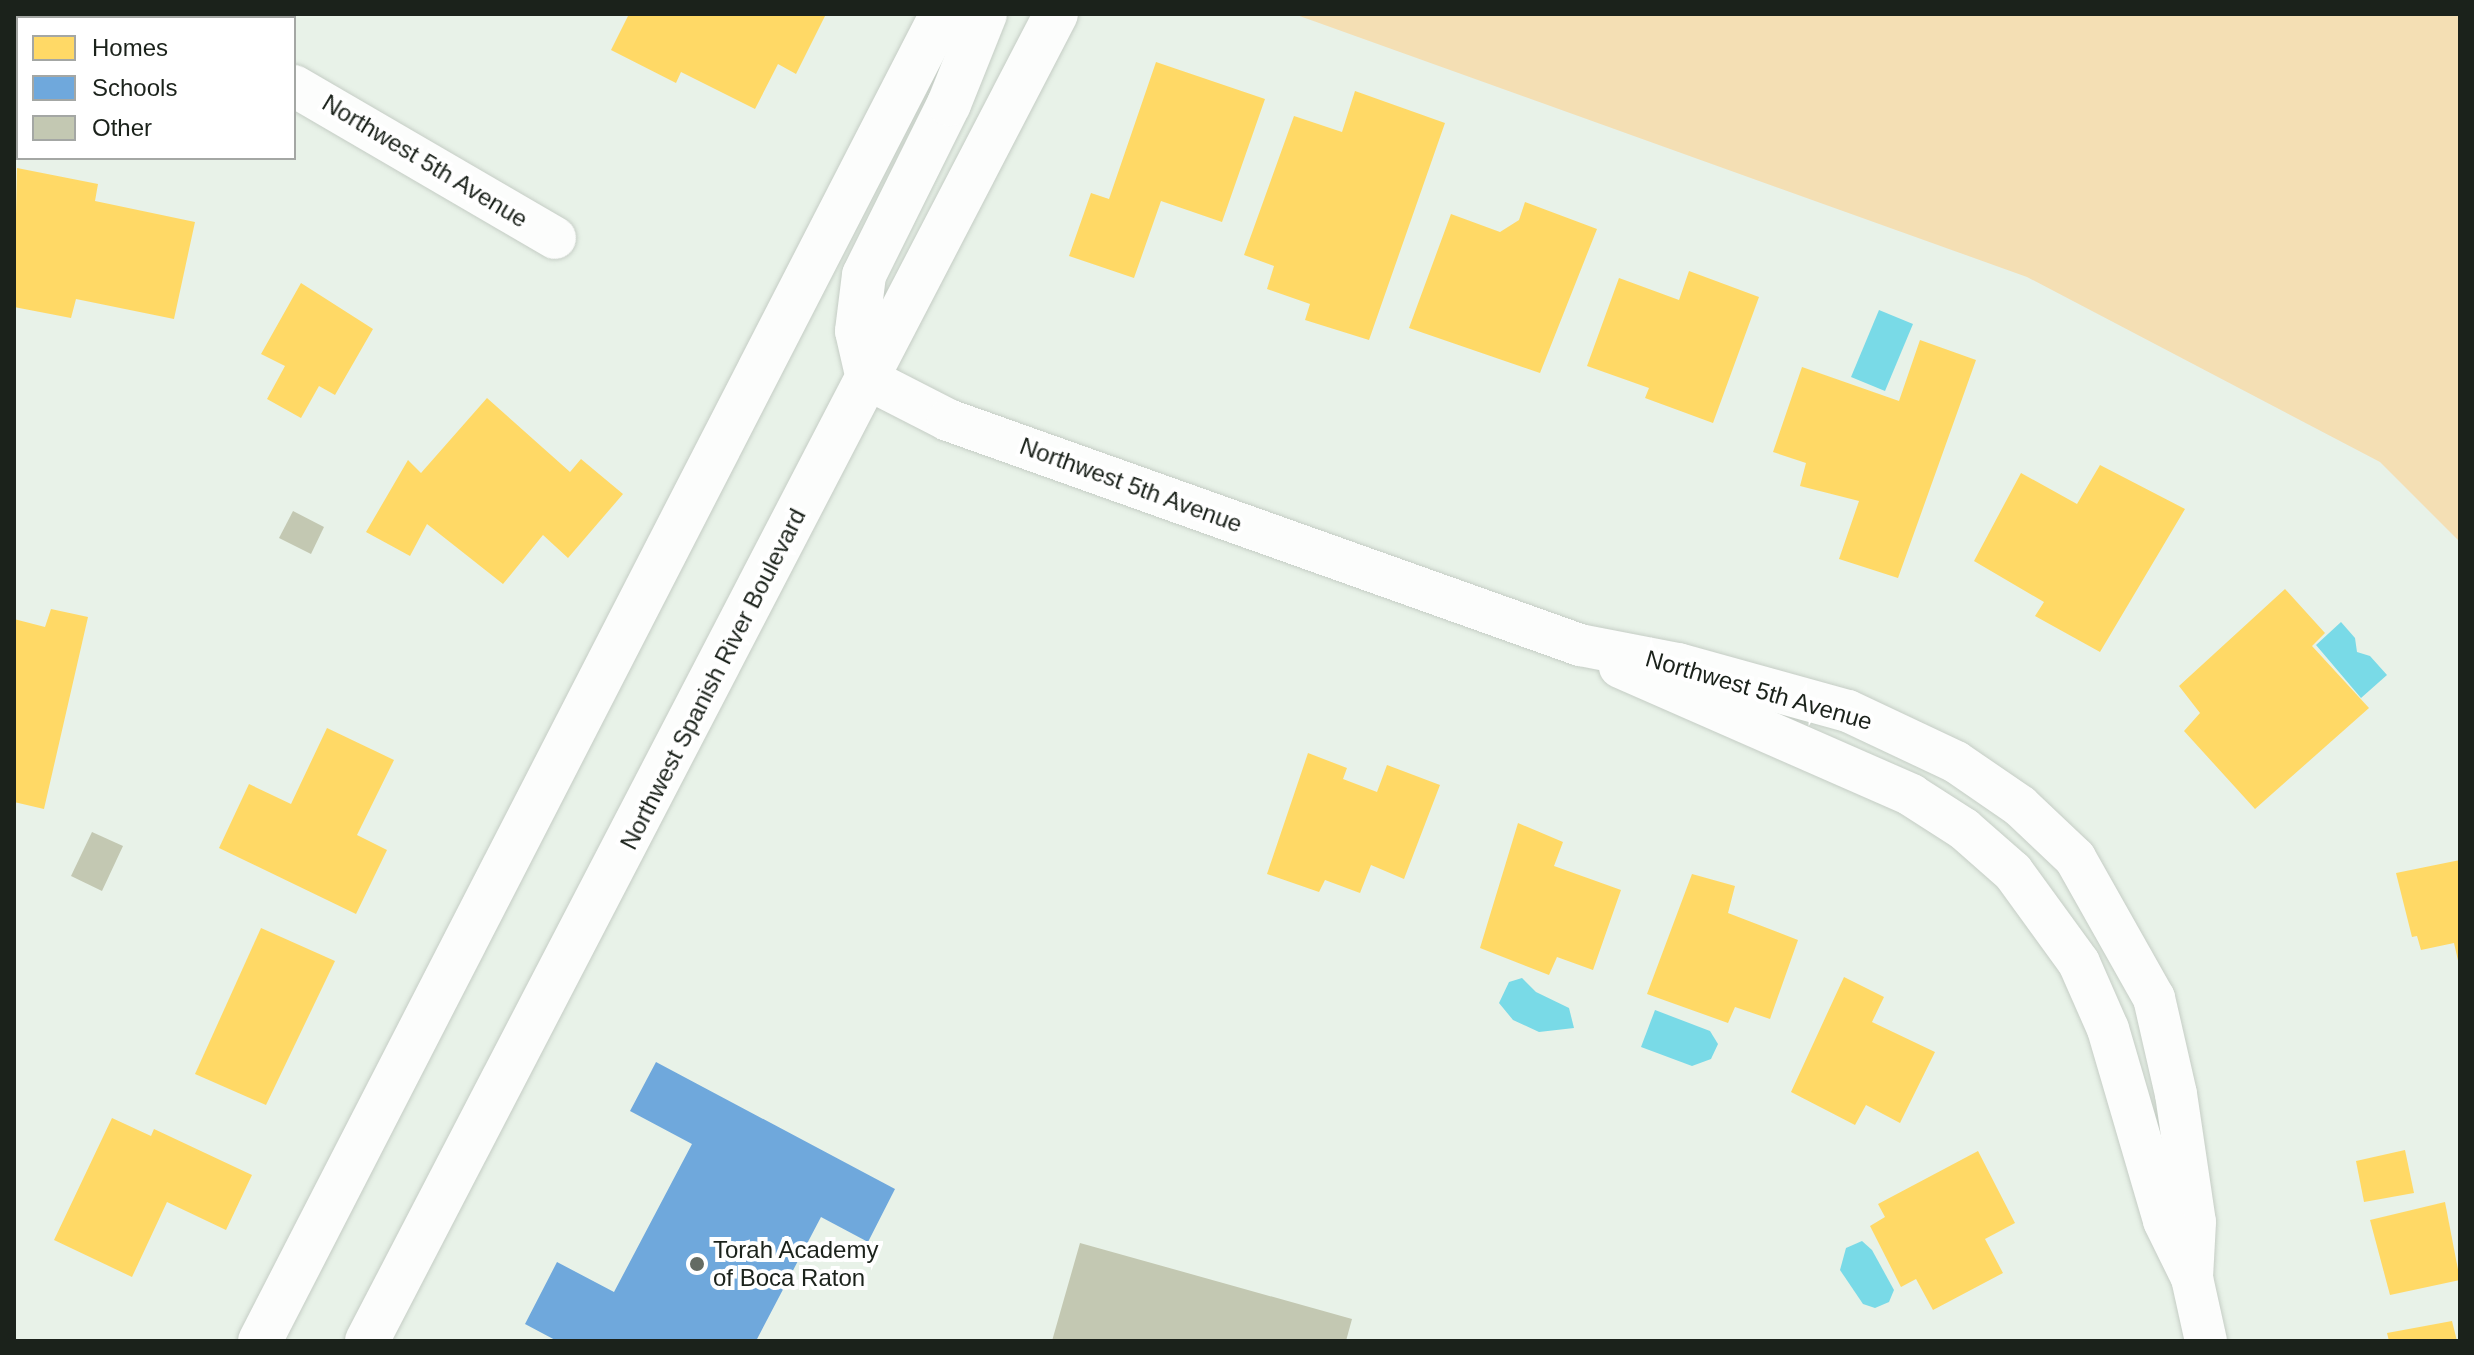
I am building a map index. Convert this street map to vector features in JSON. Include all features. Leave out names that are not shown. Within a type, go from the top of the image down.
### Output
[{"type":"main road","points":[[260,1341],[942,14]]},
{"type":"main road","points":[[868,379],[857,331],[858,292],[968,64],[985,14]]},
{"type":"main road","name":"Northwest Spanish River Boulevard","points":[[367,1341],[1056,14]]},
{"type":"street","name":"Northwest 5th Avenue","points":[[296,87],[555,238]]},
{"type":"street","name":"Northwest 5th Avenue","points":[[868,379],[948,420],[1580,645],[1678,664],[1887,726],[1956,762],[2020,806],[2075,858],[2154,998],[2176,1094],[2195,1222],[2192,1278]]},
{"type":"street","name":"Northwest 5th Avenue","points":[[1580,645],[1658,687],[1911,795],[1964,829],[2013,872],[2079,963],[2108,1029],[2164,1221],[2192,1278],[2206,1341]]},
{"type":"shaded area","points":[[1294,14],[2460,14],[2460,542],[2380,462],[2027,277]]},
{"type":"water","points":[[1879,310],[1913,324],[1885,391],[1851,377]]},
{"type":"water","points":[[2341,622],[2355,638],[2357,652],[2370,656],[2387,675],[2361,698],[2316,645]]},
{"type":"water","points":[[1522,978],[1536,992],[1569,1008],[1574,1028],[1539,1032],[1513,1020],[1499,1003],[1509,982]]},
{"type":"water","points":[[1655,1010],[1710,1031],[1718,1044],[1711,1059],[1692,1066],[1641,1047]]},
{"type":"water","points":[[1862,1241],[1872,1250],[1894,1290],[1889,1302],[1875,1308],[1863,1304],[1840,1270],[1846,1248]]},
{"type":"building: Homes","points":[[629,14],[826,14],[796,74],[778,64],[755,109],[681,72],[676,83],[611,50]]},
{"type":"building: Homes","points":[[1156,62],[1265,99],[1222,222],[1161,201],[1134,278],[1069,256],[1091,193],[1109,199]]},
{"type":"building: Homes","points":[[1355,91],[1445,123],[1369,340],[1305,320],[1310,304],[1267,289],[1274,266],[1244,255],[1294,116],[1342,132]]},
{"type":"building: Homes","points":[[17,168],[98,184],[95,201],[195,222],[174,319],[76,299],[71,318],[14,307]]},
{"type":"building: Homes","points":[[1525,202],[1597,229],[1540,373],[1409,328],[1451,214],[1500,232],[1519,220]]},
{"type":"building: Homes","points":[[1689,271],[1759,297],[1713,423],[1645,398],[1649,388],[1587,366],[1619,278],[1679,300]]},
{"type":"building: Homes","points":[[301,283],[373,329],[335,395],[319,386],[301,418],[267,399],[285,366],[261,354]]},
{"type":"building: Homes","points":[[1920,340],[1976,360],[1898,578],[1839,559],[1859,501],[1800,486],[1806,463],[1773,452],[1802,367],[1899,401]]},
{"type":"building: Homes","points":[[487,398],[570,472],[581,459],[623,494],[568,558],[543,535],[503,584],[427,524],[410,556],[366,532],[408,460],[421,473]]},
{"type":"building: Homes","points":[[2100,465],[2185,509],[2100,652],[2035,616],[2044,602],[1974,561],[2021,473],[2077,504]]},
{"type":"building: Homes","points":[[2285,589],[2325,633],[2312,646],[2369,708],[2255,809],[2184,731],[2200,713],[2179,686]]},
{"type":"building: Homes","points":[[51,609],[88,617],[44,809],[14,802],[14,619],[45,627]]},
{"type":"building: Homes","points":[[327,728],[394,760],[357,835],[387,850],[356,914],[219,848],[249,784],[291,804]]},
{"type":"building: Homes","points":[[1308,753],[1347,768],[1343,779],[1377,792],[1387,765],[1440,785],[1404,879],[1371,865],[1360,893],[1325,880],[1319,892],[1267,874]]},
{"type":"building: Homes","points":[[1518,823],[1563,842],[1554,866],[1621,890],[1593,970],[1557,957],[1549,975],[1480,948]]},
{"type":"building: Homes","points":[[2460,860],[2459,965],[2454,943],[2421,950],[2417,936],[2412,937],[2396,873]]},
{"type":"building: Homes","points":[[1692,874],[1735,886],[1728,913],[1798,940],[1770,1019],[1735,1007],[1728,1023],[1647,994]]},
{"type":"building: Homes","points":[[261,928],[335,961],[266,1105],[195,1074]]},
{"type":"building: Homes","points":[[1844,977],[1884,997],[1872,1022],[1935,1052],[1900,1123],[1866,1105],[1855,1125],[1791,1092]]},
{"type":"building: Homes","points":[[112,1118],[151,1136],[154,1129],[252,1175],[226,1230],[167,1202],[132,1277],[54,1240]]},
{"type":"building: Homes","points":[[2405,1150],[2414,1193],[2364,1202],[2356,1161]]},
{"type":"building: Homes","points":[[1978,1151],[2015,1223],[1985,1239],[2003,1273],[1933,1310],[1916,1279],[1901,1287],[1870,1226],[1885,1217],[1878,1204]]},
{"type":"building: Homes","points":[[2445,1202],[2460,1280],[2390,1295],[2370,1220]]},
{"type":"building: Homes","points":[[2452,1321],[2457,1341],[2389,1341],[2387,1333]]},
{"type":"building: Schools","points":[[656,1062],[895,1189],[868,1242],[821,1217],[756,1341],[557,1341],[525,1324],[557,1262],[614,1292],[692,1144],[630,1111]]},
{"type":"building: Other","points":[[293,511],[324,527],[311,554],[279,538]]},
{"type":"building: Other","points":[[92,832],[123,846],[102,891],[71,876]]},
{"type":"building: Other","points":[[1080,1243],[1352,1319],[1346,1341],[1052,1341]]},
{"type":"place","name":"Torah Academy of Boca Raton","points":[[697,1264]]}]
